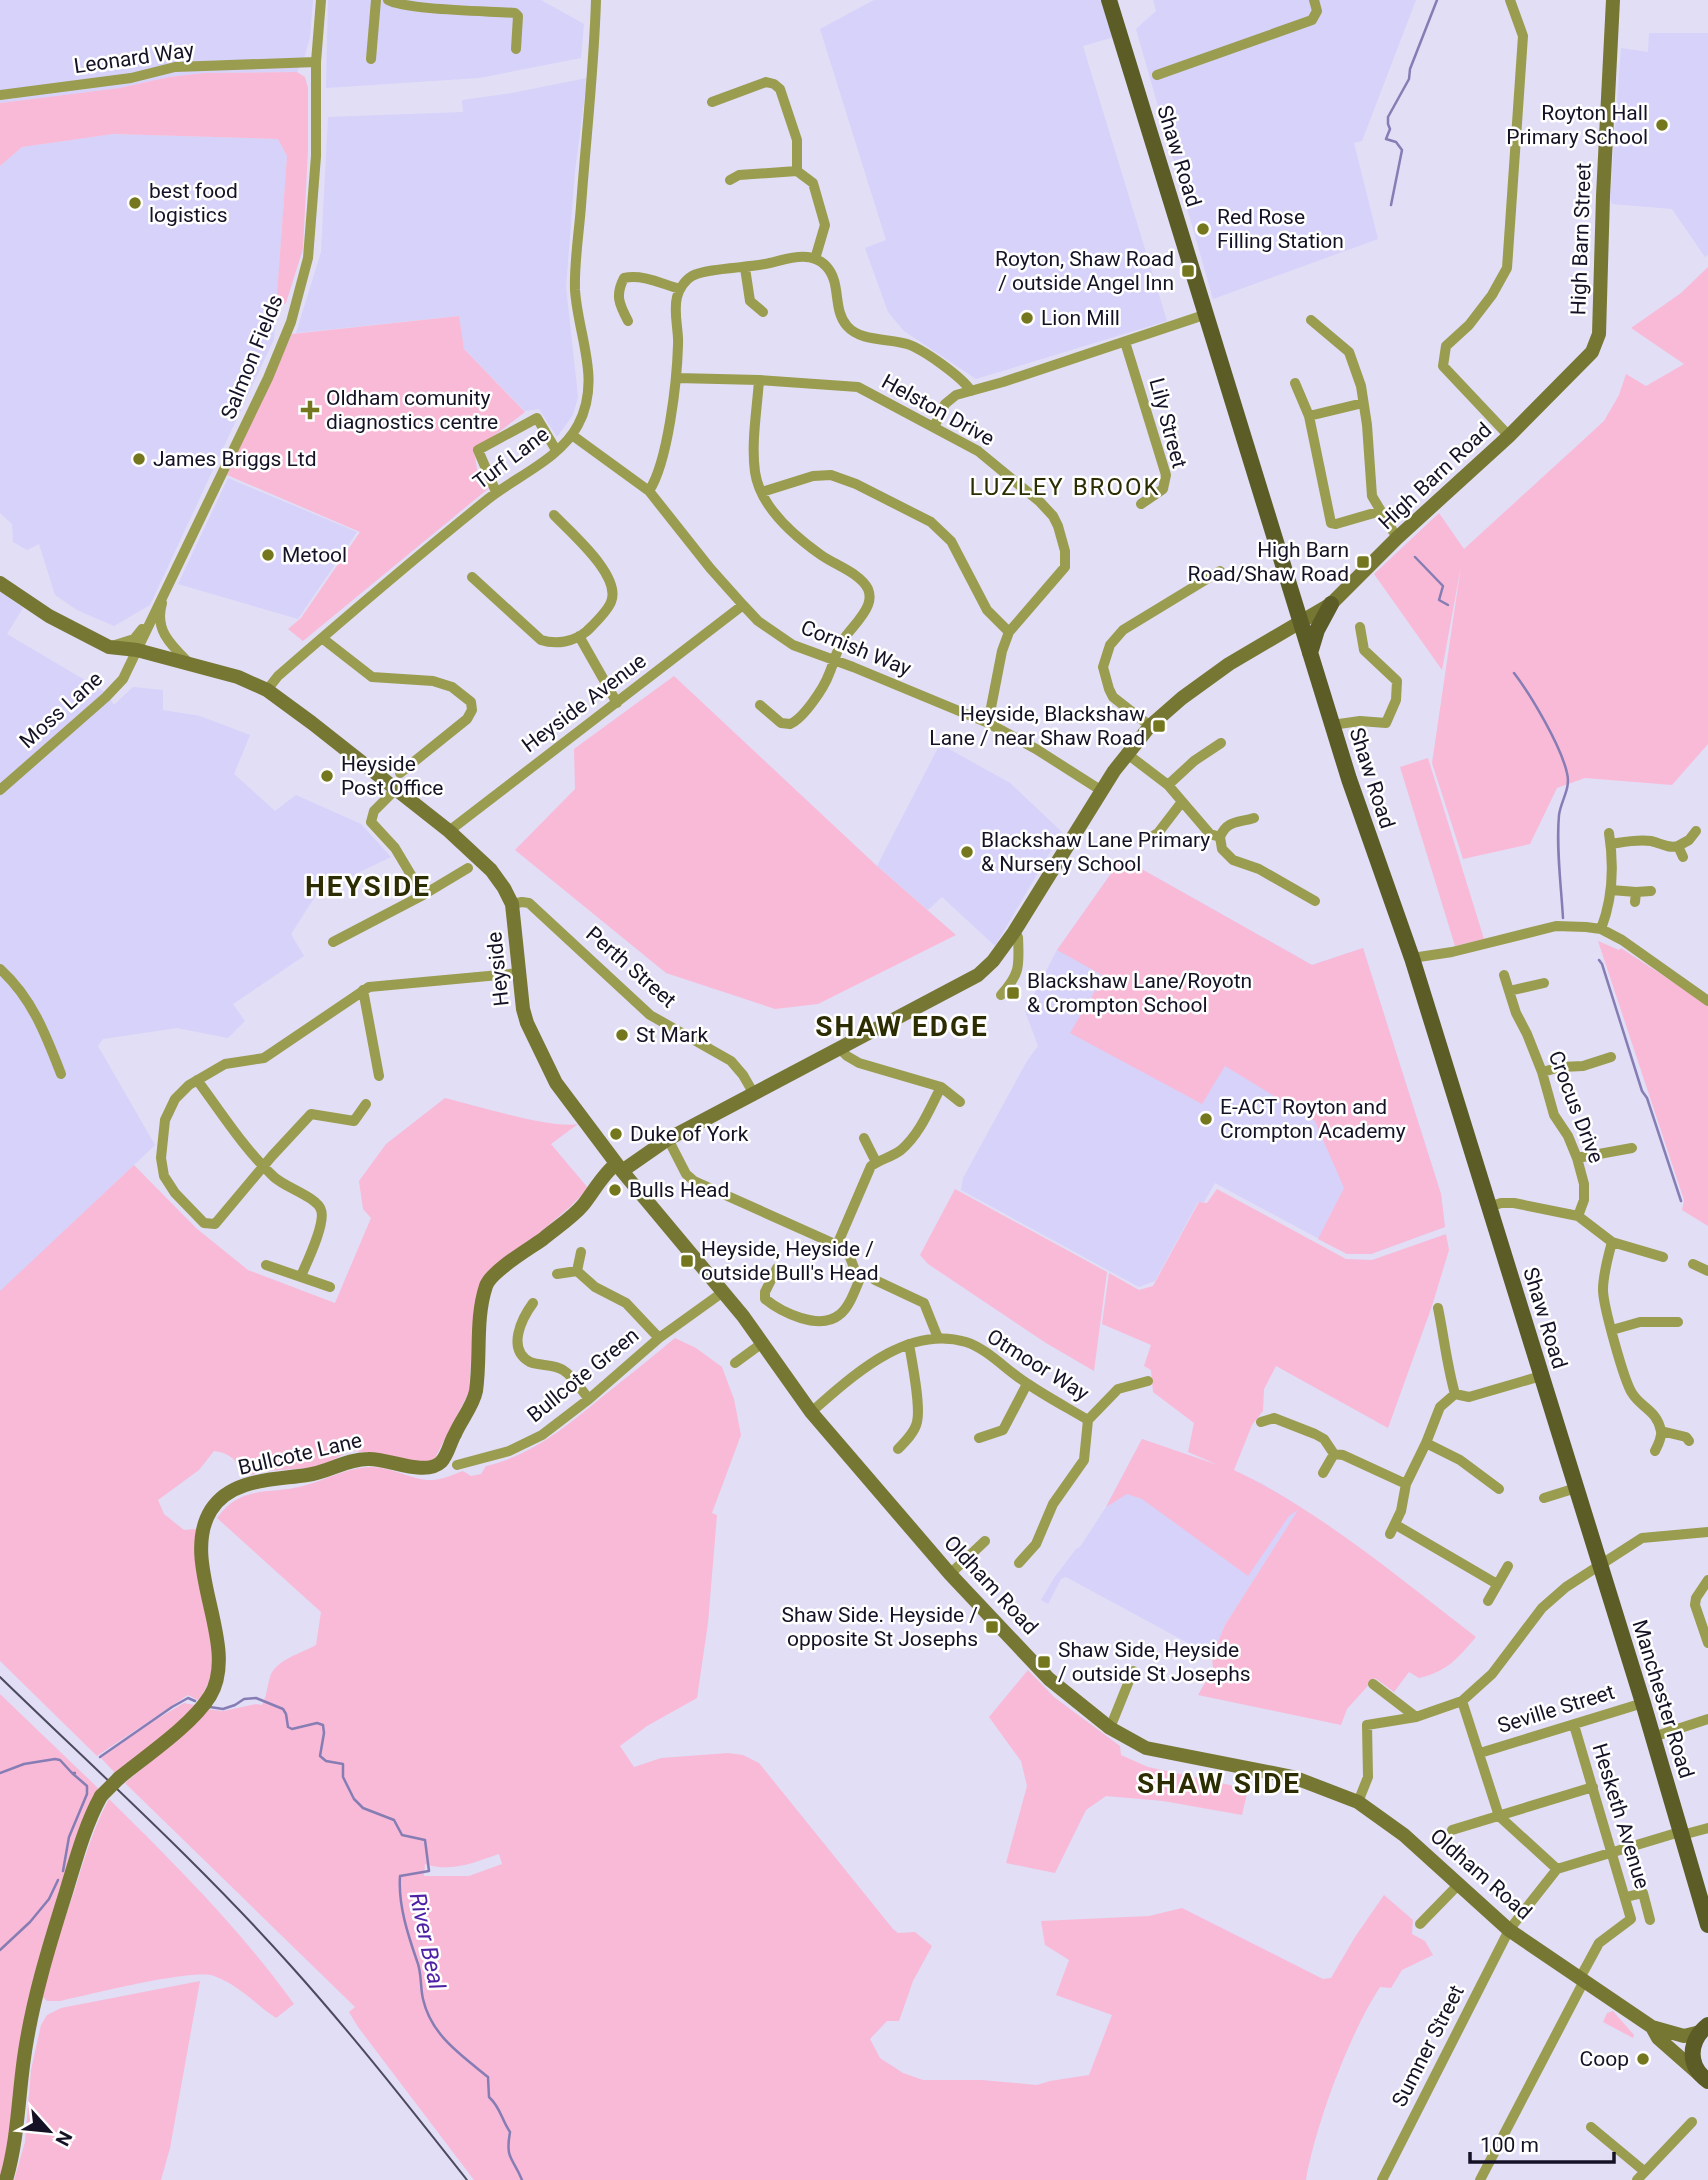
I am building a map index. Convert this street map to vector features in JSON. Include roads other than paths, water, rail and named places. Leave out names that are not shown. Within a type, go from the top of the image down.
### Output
[{"type":"main road","name":"Shaw Road","points":[[1109,0],[1332,725],[1412,958],[1600,1566]]},
{"type":"main road","points":[[1310,653],[1317,630],[1331,604]]},
{"type":"main road","name":"Manchester Road","points":[[1600,1566],[1653,1737],[1677,1835],[1708,1925]]},
{"type":"main road","points":[[1704,2078],[1692,2056],[1692,2047],[1706,2027]]},
{"type":"street","name":"Salmon Fields","points":[[137,650],[268,378],[291,322],[308,258],[316,156],[316,62],[321,0]]},
{"type":"street","points":[[371,59],[376,0]]},
{"type":"street","points":[[387,0],[412,5],[515,13],[518,16],[516,48]]},
{"type":"street","name":"Turf Lane","points":[[267,690],[278,676],[496,492],[556,450],[572,435],[580,419],[588,382],[587,352],[575,291],[595,50],[596,0]]},
{"type":"street","points":[[1157,75],[1312,20],[1317,11],[1314,0]]},
{"type":"street","points":[[1509,436],[1443,366],[1446,346],[1469,325],[1492,295],[1507,268],[1523,36],[1510,0]]},
{"type":"street","name":"High Barn Street","points":[[1592,352],[1599,334],[1613,0]]},
{"type":"street","name":"Leonard Way","points":[[0,95],[131,78],[176,67],[316,62]]},
{"type":"street","points":[[712,102],[766,82],[778,86],[797,140],[797,171]]},
{"type":"street","points":[[730,180],[748,174],[797,171],[813,183],[825,225],[815,259]]},
{"type":"street","points":[[649,491],[655,482],[677,378],[676,299],[688,278],[702,272],[745,268],[802,256],[815,259],[825,265],[832,274],[841,317],[851,330],[873,338],[909,345],[944,367],[971,391]]},
{"type":"street","points":[[745,268],[750,301],[763,312]]},
{"type":"street","points":[[628,321],[618,303],[618,289],[624,278],[632,276],[649,279],[680,289]]},
{"type":"street","points":[[934,427],[945,404],[956,395],[1207,314]]},
{"type":"street","points":[[1311,320],[1349,352],[1361,386],[1372,496],[1397,538]]},
{"type":"street","name":"Lily Street","points":[[1125,342],[1166,475],[1163,489],[1140,504]]},
{"type":"street","name":"High Barn Road","points":[[1014,932],[1126,753],[1150,726],[1182,698],[1229,664],[1331,604],[1397,538],[1509,436],[1592,352]]},
{"type":"street","name":"Helston Drive","points":[[677,378],[858,387],[978,451],[1053,516],[1066,558],[1065,567],[1009,632],[1002,650],[988,723]]},
{"type":"street","points":[[759,380],[755,474],[762,492],[792,532],[868,588],[869,605],[841,642],[822,688],[794,723],[781,723],[760,705]]},
{"type":"street","points":[[1295,383],[1309,416],[1331,523],[1336,524],[1381,510]]},
{"type":"street","points":[[1309,416],[1363,403]]},
{"type":"street","points":[[496,492],[478,450],[537,418],[556,450]]},
{"type":"street","name":"Cornish Way","points":[[572,435],[649,491],[743,605],[758,621],[793,645],[988,723],[1037,749],[1102,791]]},
{"type":"street","points":[[762,492],[813,476],[831,475],[856,484],[931,523],[951,541],[987,610],[1009,632]]},
{"type":"street","points":[[472,577],[541,640],[553,644],[579,636],[589,629],[610,606],[612,587],[604,569],[554,515]]},
{"type":"street","points":[[1150,726],[1109,689],[1103,667],[1110,645],[1123,630],[1220,571]]},
{"type":"street","points":[[0,583],[49,617],[109,647]]},
{"type":"street","name":"Salmon Fields","points":[[166,587],[160,610],[160,627],[167,642],[191,664]]},
{"type":"street","name":"Heyside Avenue","points":[[449,831],[743,605]]},
{"type":"street","name":"Salmon Fields","points":[[109,647],[134,639],[152,616]]},
{"type":"street","points":[[1332,725],[1360,721],[1386,723],[1396,700],[1397,681],[1364,650],[1360,627]]},
{"type":"street","points":[[579,636],[617,703]]},
{"type":"street","points":[[322,638],[372,677],[442,682],[471,702],[472,710],[467,719],[400,773]]},
{"type":"street","name":"Heyside","points":[[109,647],[137,650],[191,664],[238,677],[267,690],[449,831],[491,870],[512,904],[523,1010],[550,1073],[619,1167],[723,1292]]},
{"type":"street","name":"Moss Lane","points":[[0,790],[123,680],[137,650]]},
{"type":"street","points":[[1168,785],[1199,757],[1221,743]]},
{"type":"street","points":[[1126,753],[1168,785],[1210,834],[1220,837]]},
{"type":"street","points":[[396,789],[374,811],[371,822],[395,848],[423,895]]},
{"type":"street","points":[[1149,838],[1158,833],[1181,803]]},
{"type":"street","points":[[1254,818],[1233,821],[1224,829],[1220,837],[1222,849],[1233,860],[1259,869],[1315,901]]},
{"type":"street","points":[[1601,929],[1611,890],[1610,839],[1653,841],[1681,852],[1696,831]]},
{"type":"street","points":[[332,942],[423,895],[468,868]]},
{"type":"street","points":[[1611,890],[1636,897],[1651,891]]},
{"type":"street","name":"Perth Street","points":[[512,904],[529,903],[650,1015],[731,1061],[754,1094]]},
{"type":"street","points":[[1412,958],[1452,952],[1556,926],[1601,929],[1622,940],[1704,999],[1708,985]]},
{"type":"street","points":[[1001,995],[1018,972],[1018,937],[1014,932]]},
{"type":"street","name":"Bullcote Lane","points":[[6,2180],[18,2129],[24,2058],[34,2005],[87,1829],[101,1796],[189,1721],[210,1696],[216,1682],[216,1644],[201,1541],[207,1517],[217,1501],[247,1485],[308,1475],[355,1460],[385,1460],[417,1468],[429,1468],[440,1462],[475,1394],[481,1306],[487,1283],[582,1207],[610,1168],[619,1167],[978,975],[993,961],[1014,932]]},
{"type":"street","points":[[1,972],[26,998],[61,1074]]},
{"type":"street","points":[[366,1104],[354,1121],[311,1114],[215,1224],[204,1223],[175,1193],[164,1176],[161,1158],[165,1120],[175,1099],[197,1080],[225,1064],[264,1058],[369,987],[520,973]]},
{"type":"street","name":"Crocus Drive","points":[[1504,975],[1516,1013],[1542,1072],[1554,1115],[1568,1136],[1577,1158],[1584,1184],[1584,1200],[1578,1216]]},
{"type":"street","points":[[1509,991],[1544,983]]},
{"type":"street","points":[[363,990],[379,1076]]},
{"type":"street","points":[[839,1048],[859,1063],[941,1087],[960,1102]]},
{"type":"street","points":[[1542,1072],[1561,1067],[1583,1066],[1611,1057]]},
{"type":"street","points":[[197,1080],[263,1166],[287,1188],[309,1197],[319,1205],[323,1213],[301,1276]]},
{"type":"street","points":[[837,1245],[874,1164],[901,1150],[909,1141],[918,1130],[941,1087]]},
{"type":"street","points":[[864,1138],[874,1164]]},
{"type":"street","points":[[668,1139],[686,1174],[694,1181],[837,1245],[848,1252],[859,1281],[845,1309],[835,1318],[810,1320],[765,1299],[765,1292],[777,1268]]},
{"type":"street","points":[[1577,1158],[1632,1148]]},
{"type":"street","points":[[1489,1207],[1514,1203],[1578,1216],[1612,1242],[1663,1257]]},
{"type":"street","points":[[1612,1242],[1603,1287],[1605,1304],[1630,1392],[1655,1417],[1661,1431],[1661,1440],[1655,1451]]},
{"type":"street","points":[[577,1270],[581,1252]]},
{"type":"street","points":[[1693,1264],[1708,1271]]},
{"type":"street","points":[[266,1265],[330,1287]]},
{"type":"street","points":[[557,1274],[577,1270]]},
{"type":"street","points":[[577,1270],[595,1287],[626,1303],[659,1338]]},
{"type":"street","points":[[875,1280],[925,1303],[938,1338]]},
{"type":"street","name":"Bullcote Green","points":[[457,1465],[492,1457],[525,1445],[559,1423],[659,1338],[723,1292]]},
{"type":"street","name":"Oldham Road","points":[[723,1292],[811,1412],[950,1574],[1049,1679],[1110,1728],[1127,1740],[1154,1750],[1293,1777],[1358,1802],[1404,1835],[1509,1930],[1652,2027],[1685,2035],[1706,2027]]},
{"type":"street","points":[[533,1303],[519,1328],[518,1340],[524,1357],[531,1362],[563,1370],[589,1399]]},
{"type":"street","points":[[1438,1308],[1455,1394]]},
{"type":"street","points":[[1612,1330],[1640,1322],[1678,1322]]},
{"type":"street","name":"Otmoor Way","points":[[811,1412],[877,1359],[909,1345],[938,1338],[967,1343],[1027,1384],[1088,1420],[1084,1460],[1053,1504],[1036,1544],[1019,1563]]},
{"type":"street","points":[[734,1363],[761,1344]]},
{"type":"street","points":[[898,1449],[917,1422],[909,1345]]},
{"type":"street","points":[[1455,1394],[1469,1397],[1541,1376]]},
{"type":"street","points":[[1088,1420],[1118,1389],[1148,1381]]},
{"type":"street","points":[[979,1438],[1003,1430],[1027,1384]]},
{"type":"street","points":[[1455,1394],[1440,1407],[1406,1483],[1402,1511],[1393,1530],[1497,1584]]},
{"type":"street","points":[[1261,1422],[1273,1418],[1315,1434],[1324,1439],[1334,1454],[1343,1455],[1406,1483]]},
{"type":"street","points":[[1661,1431],[1686,1437],[1689,1441]]},
{"type":"street","points":[[1426,1443],[1460,1460],[1499,1489]]},
{"type":"street","points":[[1323,1473],[1334,1454]]},
{"type":"street","points":[[1544,1498],[1576,1488]]},
{"type":"street","points":[[1358,1802],[1368,1777],[1367,1725],[1416,1717],[1462,1701],[1492,1674],[1542,1608],[1566,1587],[1642,1538],[1708,1532]]},
{"type":"street","points":[[950,1574],[985,1541]]},
{"type":"street","points":[[1488,1601],[1508,1566]]},
{"type":"street","points":[[1708,1580],[1696,1598],[1695,1605],[1708,1643]]},
{"type":"street","points":[[1110,1728],[1133,1671]]},
{"type":"street","points":[[1373,1684],[1416,1717]]},
{"type":"street","points":[[1462,1701],[1499,1816],[1557,1869],[1708,1828]]},
{"type":"street","name":"Seville Street","points":[[1480,1752],[1643,1703]]},
{"type":"street","points":[[1653,1737],[1708,1719]]},
{"type":"street","name":"Hesketh Avenue","points":[[1574,1725],[1631,1919],[1599,1943],[1582,1980]]},
{"type":"street","points":[[1452,1830],[1593,1787]]},
{"type":"street","name":"Sumner Street","points":[[1382,2180],[1509,1930],[1557,1869]]},
{"type":"street","points":[[1420,1924],[1458,1885]]},
{"type":"street","points":[[1626,1897],[1643,1892],[1650,1920]]},
{"type":"street","points":[[1480,2180],[1582,1980]]},
{"type":"street","name":"Oldham Road","points":[[1652,2027],[1658,2038],[1704,2078]]},
{"type":"street","points":[[1591,2127],[1640,2176],[1692,2122]]},
{"type":"waterway","points":[[1391,205],[1402,150],[1396,142],[1386,139],[1390,129],[1388,117],[1409,79],[1410,69],[1437,0]]},
{"type":"waterway","points":[[1415,557],[1443,586],[1439,600],[1448,605]]},
{"type":"waterway","points":[[1514,673],[1545,721],[1567,773],[1568,784],[1558,828],[1563,918]]},
{"type":"waterway","points":[[1599,960],[1681,1201]]},
{"type":"waterway","name":"River Beal","points":[[100,1757],[172,1707],[188,1698],[195,1701]]},
{"type":"waterway","name":"River Beal","points":[[210,1707],[223,1709],[244,1699],[256,1698],[283,1709],[288,1727],[292,1729],[317,1723],[323,1725],[320,1756],[326,1761],[343,1764],[343,1777],[354,1799],[363,1808],[394,1820],[402,1835],[425,1840],[429,1871],[400,1876],[404,1920],[420,1970],[423,1999],[440,2034],[488,2077],[489,2097],[510,2132],[509,2153],[522,2180]]},
{"type":"waterway","name":"River Beal","points":[[0,1773],[24,1764],[55,1759],[75,1773]]},
{"type":"waterway","points":[[63,1871],[69,1837],[87,1794],[87,1786],[72,1773]]},
{"type":"waterway","points":[[0,1950],[30,1922],[49,1899],[58,1880]]},
{"type":"tram line","points":[[0,1677],[148,1819],[256,1928],[337,2018],[467,2180]]},
{"type":"place","name":"Royton Hall Primary School","points":[[1662,125]]},
{"type":"place","name":"best food logistics","points":[[135,203]]},
{"type":"place","name":"Red Rose Filling Station","points":[[1203,229]]},
{"type":"place","name":"Royton, Shaw Road / outside Angel Inn","points":[[1188,271]]},
{"type":"place","name":"Lion Mill","points":[[1027,318]]},
{"type":"place","name":"Oldham comunity diagnostics centre","points":[[310,410]]},
{"type":"place","name":"James Briggs Ltd","points":[[139,459]]},
{"type":"place","name":"Metool","points":[[268,555]]},
{"type":"place","name":"High Barn Road/Shaw Road","points":[[1363,562]]},
{"type":"place","name":"Heyside, Blackshaw Lane / near Shaw Road","points":[[1159,726]]},
{"type":"place","name":"Heyside Post Office","points":[[327,776]]},
{"type":"place","name":"Blackshaw Lane Primary & Nursery School","points":[[967,852]]},
{"type":"place","name":"Blackshaw Lane/Royotn & Crompton School","points":[[1013,993]]},
{"type":"place","name":"St Mark","points":[[622,1035]]},
{"type":"place","name":"E-ACT Royton and Crompton Academy","points":[[1206,1119]]},
{"type":"place","name":"Duke of York","points":[[616,1134]]},
{"type":"place","name":"Bulls Head","points":[[615,1190]]},
{"type":"place","name":"Heyside, Heyside / outside Bull's Head","points":[[687,1261]]},
{"type":"place","name":"Shaw Side. Heyside / opposite St Josephs","points":[[992,1627]]},
{"type":"place","name":"Shaw Side, Heyside / outside St Josephs","points":[[1044,1662]]},
{"type":"place","name":"Coop","points":[[1643,2059]]},
{"type":"district","name":"LUZLEY BROOK","points":[[1065,487]]},
{"type":"district","name":"HEYSIDE","points":[[368,886]]},
{"type":"district","name":"SHAW EDGE","points":[[902,1026]]},
{"type":"district","name":"SHAW SIDE","points":[[1219,1783]]}]
